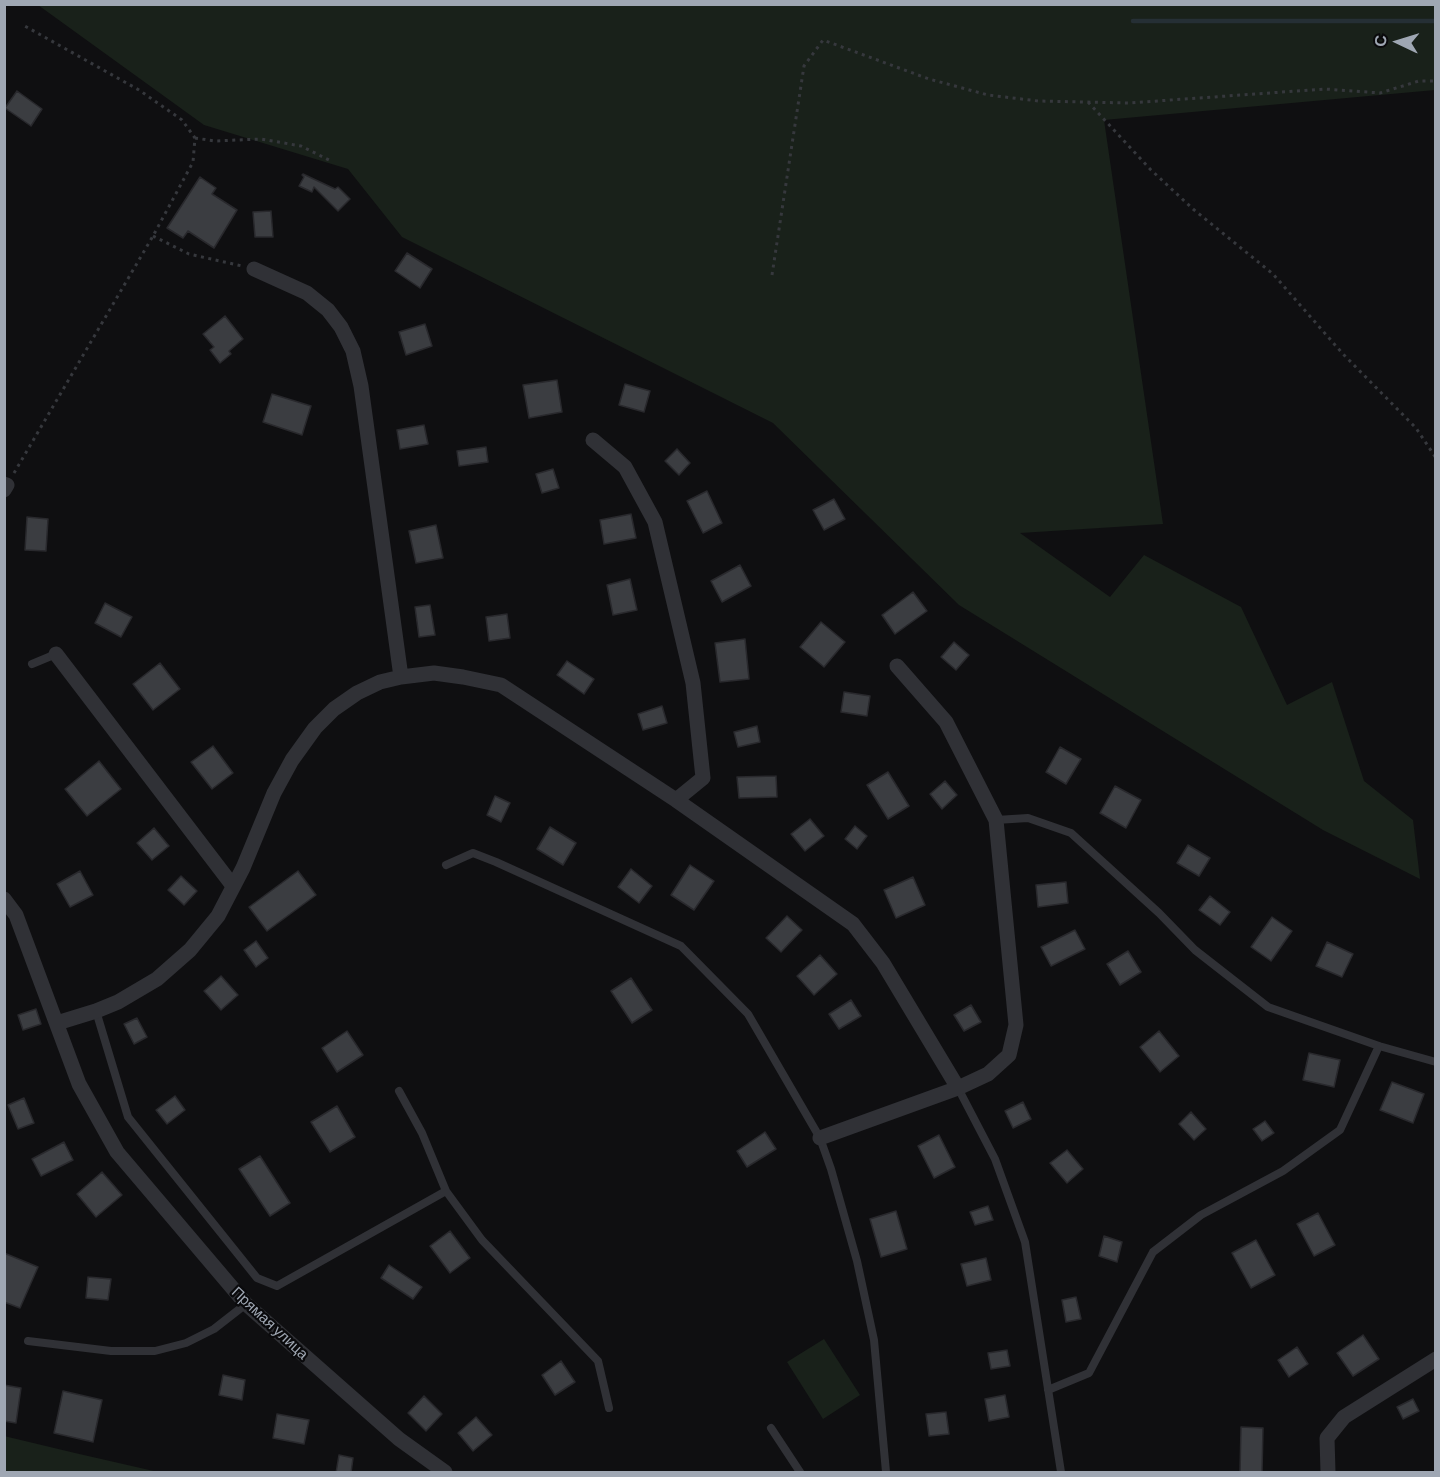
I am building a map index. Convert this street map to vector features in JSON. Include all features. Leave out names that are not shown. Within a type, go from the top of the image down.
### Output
[{"type":"street","points":[[254,269],[307,293],[328,310],[341,327],[353,351],[361,386],[402,676]]},
{"type":"street","points":[[592,440],[624,467],[655,522],[693,683],[703,778],[676,800]]},
{"type":"street","points":[[56,654],[233,886]]},
{"type":"street","points":[[820,1138],[958,1088],[988,1074],[1009,1055],[1016,1025],[996,820],[946,722],[897,666]]},
{"type":"street","points":[[57,1023],[118,1002],[157,979],[190,950],[218,916],[243,868],[274,793],[292,760],[315,728],[334,709],[357,693],[380,682],[402,676],[434,673],[501,685],[676,800],[854,924],[883,963],[958,1088]]},
{"type":"street","name":"Прямая улица","points":[[4,899],[16,915],[79,1084],[117,1152],[246,1304],[399,1440],[446,1473]]},
{"type":"street","points":[[1328,1473],[1327,1438],[1344,1417],[1436,1359]]},
{"type":"lane","points":[[32,664],[56,654]]},
{"type":"lane","points":[[996,820],[1028,818],[1071,833],[1159,913],[1195,950],[1268,1008],[1379,1046],[1436,1062]]},
{"type":"lane","points":[[446,865],[473,853],[681,946],[748,1014],[820,1138],[831,1168],[857,1261],[874,1340],[886,1473]]},
{"type":"lane","points":[[96,1011],[128,1117],[256,1278],[277,1286],[446,1191]]},
{"type":"lane","points":[[1048,1390],[1089,1373],[1153,1252],[1201,1215],[1283,1171],[1340,1130],[1379,1046]]},
{"type":"lane","points":[[958,1088],[995,1159],[1025,1242],[1061,1473]]},
{"type":"lane","points":[[399,1091],[422,1133],[446,1191],[482,1240],[598,1361],[609,1408]]},
{"type":"lane","points":[[28,1341],[111,1351],[155,1351],[186,1343],[214,1329],[246,1304]]},
{"type":"lane","points":[[771,1428],[800,1473]]},
{"type":"path","points":[[5,486],[153,236],[193,162],[195,138],[182,120],[139,90],[23,25]]},
{"type":"path","points":[[772,275],[804,66],[823,40],[928,79],[988,95],[1038,101],[1129,103],[1325,89],[1380,93],[1419,81],[1436,81]]},
{"type":"path","points":[[1088,102],[1150,169],[1193,209],[1273,274],[1343,354],[1416,428],[1436,458]]},
{"type":"path","points":[[195,138],[215,141],[261,139],[301,146],[332,161]]},
{"type":"path","points":[[153,236],[189,254],[254,269]]},
{"type":"shaded area","points":[[38,5],[1435,5],[1435,90],[1104,120],[1163,524],[1020,533],[1110,597],[1144,555],[1241,607],[1287,705],[1332,682],[1364,781],[1413,820],[1420,879],[1323,830],[959,605],[773,423],[402,237],[348,169],[204,125]]},
{"type":"shaded area","points":[[824,1339],[860,1395],[823,1419],[787,1362]]},
{"type":"shaded area","points":[[4,1436],[75,1453],[158,1472],[5,1472]]},
{"type":"building","points":[[17,91],[42,109],[31,126],[5,108]]},
{"type":"building","points":[[303,174],[335,189],[338,187],[350,199],[338,211],[314,187],[312,192],[299,186],[304,177]]},
{"type":"building","points":[[200,177],[216,188],[212,194],[237,210],[214,248],[188,231],[183,238],[167,228]]},
{"type":"building","points":[[271,211],[273,237],[255,237],[253,212]]},
{"type":"building","points":[[407,253],[432,269],[420,288],[395,271]]},
{"type":"building","points":[[225,316],[243,339],[229,351],[231,354],[220,363],[210,350],[214,347],[203,334]]},
{"type":"building","points":[[425,324],[432,346],[406,355],[399,332]]},
{"type":"building","points":[[557,380],[562,412],[529,418],[523,385]]},
{"type":"building","points":[[625,384],[650,391],[644,412],[619,405]]},
{"type":"building","points":[[272,394],[311,406],[302,435],[263,422]]},
{"type":"building","points":[[424,425],[428,444],[400,449],[397,430]]},
{"type":"building","points":[[486,447],[488,462],[459,466],[457,451]]},
{"type":"building","points":[[677,449],[690,463],[679,475],[665,461]]},
{"type":"building","points":[[553,469],[559,488],[542,493],[536,474]]},
{"type":"building","points":[[707,491],[722,523],[703,533],[687,501]]},
{"type":"building","points":[[834,499],[845,519],[824,530],[813,510]]},
{"type":"building","points":[[631,514],[636,538],[604,544],[600,520]]},
{"type":"building","points":[[27,517],[48,519],[46,551],[25,550]]},
{"type":"building","points":[[436,525],[443,558],[416,563],[409,531]]},
{"type":"building","points":[[740,565],[751,586],[722,602],[711,581]]},
{"type":"building","points":[[630,579],[637,610],[613,615],[607,585]]},
{"type":"building","points":[[913,592],[927,611],[895,634],[882,615]]},
{"type":"building","points":[[105,603],[132,617],[121,637],[95,623]]},
{"type":"building","points":[[430,605],[435,635],[419,637],[415,607]]},
{"type":"building","points":[[507,614],[510,638],[489,641],[486,617]]},
{"type":"building","points":[[821,622],[845,642],[824,667],[800,647]]},
{"type":"building","points":[[745,639],[749,679],[720,682],[715,643]]},
{"type":"building","points":[[954,642],[969,655],[956,670],[941,657]]},
{"type":"building","points":[[567,661],[594,679],[584,694],[557,675]]},
{"type":"building","points":[[160,663],[180,689],[153,710],[133,684]]},
{"type":"building","points":[[844,692],[870,696],[867,716],[841,712]]},
{"type":"building","points":[[662,706],[667,723],[643,730],[638,714]]},
{"type":"building","points":[[757,726],[760,742],[738,747],[734,732]]},
{"type":"building","points":[[213,746],[233,773],[212,789],[191,762]]},
{"type":"building","points":[[1060,747],[1081,759],[1066,784],[1046,772]]},
{"type":"building","points":[[99,761],[121,789],[87,816],[65,789]]},
{"type":"building","points":[[888,772],[909,806],[888,819],[867,785]]},
{"type":"building","points":[[776,776],[777,797],[739,798],[737,777]]},
{"type":"building","points":[[945,781],[957,795],[942,809],[930,794]]},
{"type":"building","points":[[1115,786],[1141,800],[1126,828],[1100,813]]},
{"type":"building","points":[[495,796],[510,803],[501,822],[487,815]]},
{"type":"building","points":[[810,819],[824,836],[805,851],[791,834]]},
{"type":"building","points":[[855,826],[867,836],[857,849],[845,839]]},
{"type":"building","points":[[550,827],[576,843],[563,865],[537,849]]},
{"type":"building","points":[[154,828],[169,846],[152,860],[137,843]]},
{"type":"building","points":[[1188,845],[1210,858],[1199,876],[1177,863]]},
{"type":"building","points":[[690,865],[714,881],[694,910],[671,895]]},
{"type":"building","points":[[631,869],[652,886],[639,903],[618,887]]},
{"type":"building","points":[[80,871],[93,895],[70,907],[57,884]]},
{"type":"building","points":[[298,871],[316,895],[267,931],[249,907]]},
{"type":"building","points":[[181,876],[197,891],[184,905],[168,890]]},
{"type":"building","points":[[913,877],[925,905],[896,918],[884,890]]},
{"type":"building","points":[[1066,882],[1068,903],[1038,907],[1036,885]]},
{"type":"building","points":[[1210,896],[1230,912],[1220,925],[1199,910]]},
{"type":"building","points":[[787,916],[802,930],[781,952],[766,938]]},
{"type":"building","points":[[1272,917],[1292,931],[1271,961],[1251,947]]},
{"type":"building","points":[[1075,930],[1085,949],[1051,966],[1041,947]]},
{"type":"building","points":[[256,941],[268,958],[256,967],[244,950]]},
{"type":"building","points":[[1327,942],[1353,954],[1342,977],[1316,966]]},
{"type":"building","points":[[1128,951],[1141,972],[1120,985],[1107,964]]},
{"type":"building","points":[[820,955],[837,974],[814,995],[797,976]]},
{"type":"building","points":[[221,976],[238,995],[221,1010],[204,991]]},
{"type":"building","points":[[631,978],[652,1010],[632,1023],[611,991]]},
{"type":"building","points":[[851,1000],[861,1016],[839,1029],[829,1014]]},
{"type":"building","points":[[971,1005],[981,1022],[964,1031],[954,1015]]},
{"type":"building","points":[[36,1009],[41,1024],[23,1030],[18,1015]]},
{"type":"building","points":[[137,1018],[147,1037],[134,1044],[124,1024]]},
{"type":"building","points":[[347,1031],[363,1055],[337,1072],[322,1048]]},
{"type":"building","points":[[1159,1031],[1179,1056],[1160,1072],[1140,1047]]},
{"type":"building","points":[[1309,1053],[1340,1060],[1334,1087],[1303,1080]]},
{"type":"building","points":[[1392,1082],[1424,1094],[1413,1123],[1380,1110]]},
{"type":"building","points":[[175,1096],[185,1110],[167,1124],[156,1110]]},
{"type":"building","points":[[24,1098],[34,1123],[18,1129],[8,1105]]},
{"type":"building","points":[[1023,1102],[1031,1119],[1013,1128],[1005,1111]]},
{"type":"building","points":[[337,1106],[355,1137],[330,1152],[311,1122]]},
{"type":"building","points":[[1191,1112],[1206,1129],[1194,1140],[1179,1124]]},
{"type":"building","points":[[1265,1121],[1274,1133],[1262,1141],[1253,1129]]},
{"type":"building","points":[[765,1132],[776,1149],[747,1167],[737,1151]]},
{"type":"building","points":[[939,1135],[955,1167],[934,1178],[918,1146]]},
{"type":"building","points":[[64,1142],[73,1160],[41,1176],[32,1159]]},
{"type":"building","points":[[1067,1150],[1083,1169],[1067,1183],[1050,1163]]},
{"type":"building","points":[[260,1156],[290,1203],[270,1216],[239,1169]]},
{"type":"building","points":[[102,1172],[122,1195],[96,1217],[77,1194]]},
{"type":"building","points":[[988,1206],[993,1220],[975,1225],[970,1212]]},
{"type":"building","points":[[896,1211],[907,1249],[881,1257],[870,1219]]},
{"type":"building","points":[[1318,1213],[1335,1245],[1314,1256],[1297,1224]]},
{"type":"building","points":[[450,1231],[470,1258],[450,1273],[430,1246]]},
{"type":"building","points":[[1104,1236],[1122,1242],[1117,1262],[1099,1256]]},
{"type":"building","points":[[1256,1240],[1275,1275],[1251,1288],[1232,1253]]},
{"type":"building","points":[[4,1253],[38,1267],[20,1308],[4,1302]]},
{"type":"building","points":[[986,1258],[991,1280],[967,1286],[961,1264]]},
{"type":"building","points":[[389,1265],[422,1287],[413,1299],[381,1278]]},
{"type":"building","points":[[88,1277],[111,1279],[108,1300],[86,1298]]},
{"type":"building","points":[[1076,1297],[1081,1319],[1066,1322],[1062,1300]]},
{"type":"building","points":[[1363,1335],[1379,1359],[1353,1376],[1337,1353]]},
{"type":"building","points":[[1297,1347],[1308,1364],[1289,1377],[1278,1360]]},
{"type":"building","points":[[1007,1350],[1010,1366],[991,1369],[988,1353]]},
{"type":"building","points":[[561,1361],[575,1382],[555,1395],[542,1375]]},
{"type":"building","points":[[223,1375],[245,1380],[242,1400],[219,1395]]},
{"type":"building","points":[[4,1385],[21,1388],[16,1423],[4,1421]]},
{"type":"building","points":[[63,1391],[102,1400],[93,1442],[54,1433]]},
{"type":"building","points":[[1005,1395],[1009,1417],[989,1421],[985,1399]]},
{"type":"building","points":[[424,1396],[442,1414],[426,1431],[408,1413]]},
{"type":"building","points":[[1413,1399],[1419,1411],[1403,1419],[1397,1407]]},
{"type":"building","points":[[946,1412],[949,1434],[929,1436],[926,1414]]},
{"type":"building","points":[[277,1414],[309,1420],[304,1444],[273,1438]]},
{"type":"building","points":[[476,1417],[492,1435],[473,1451],[458,1433]]},
{"type":"building","points":[[1241,1427],[1263,1428],[1262,1473],[1240,1473]]},
{"type":"building","points":[[339,1455],[353,1458],[351,1473],[336,1473]]},
{"type":"waterway","points":[[1133,21],[1436,21]]}]
